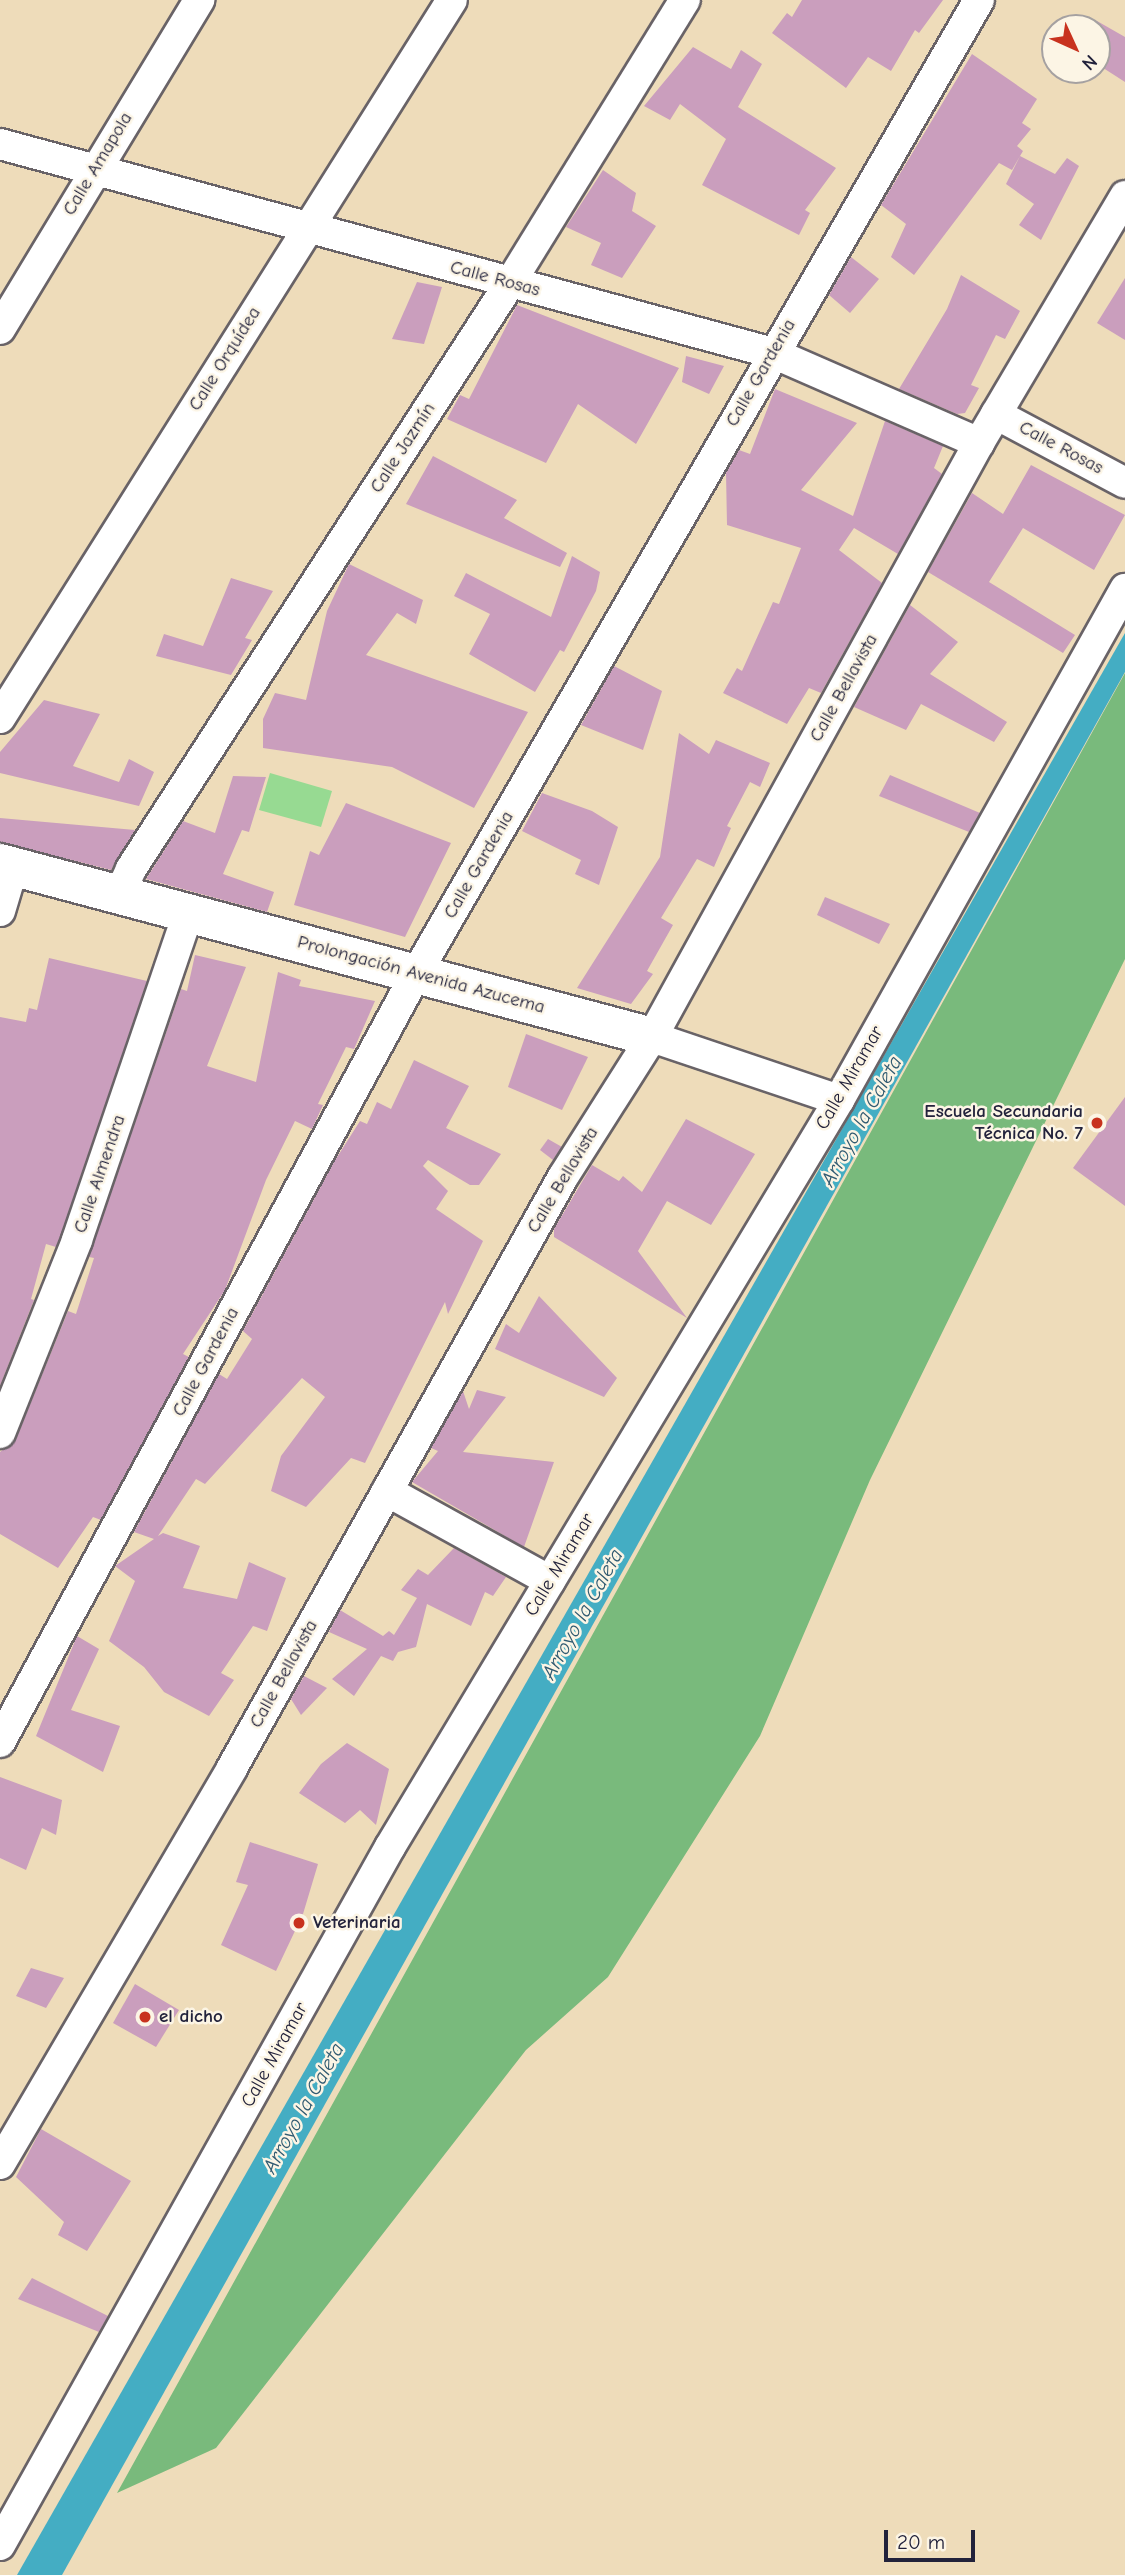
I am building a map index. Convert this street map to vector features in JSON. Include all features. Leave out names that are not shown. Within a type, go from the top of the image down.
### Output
[{"type":"street","name":"Calle Amapola","points":[[0,329],[93,171],[199,0]]},
{"type":"street","name":"Calle Orquídea","points":[[0,719],[452,0]]},
{"type":"street","name":"Calle Jazmín","points":[[119,895],[131,869],[510,283],[685,0]]},
{"type":"street","name":"Calle Gardenia","points":[[0,1742],[416,974],[979,0]]},
{"type":"street","name":"Calle Rosas","points":[[0,144],[773,353],[979,443]]},
{"type":"street","name":"Calle Bellavista","points":[[0,2164],[232,1768],[563,1177],[653,1037],[979,443],[1125,196]]},
{"type":"street","name":"Calle Rosas","points":[[996,414],[1125,483]]},
{"type":"street","name":"Calle Miramar","points":[[0,2545],[390,1847],[839,1100],[1125,589]]},
{"type":"street","name":"Prolongación Avenida Azucema","points":[[7,865],[189,911],[653,1037],[839,1100]]},
{"type":"street","points":[[0,911],[7,865]]},
{"type":"street","name":"Calle Almendra","points":[[0,1433],[77,1240],[189,911]]},
{"type":"street","points":[[387,1491],[550,1581]]},
{"type":"green space","points":[[1125,673],[1125,959],[870,1480],[760,1736],[608,1977],[526,2050],[216,2448],[117,2493]]},
{"type":"green space","points":[[270,773],[332,791],[321,827],[259,810]]},
{"type":"water","name":"Arroyo la Caleta","points":[[1125,633],[1125,672],[62,2575],[17,2575]]},
{"type":"building","points":[[802,0],[943,0],[919,33],[915,30],[891,71],[868,57],[846,88],[772,33],[787,13],[792,17]]},
{"type":"building","points":[[1111,29],[1125,37],[1125,82],[1111,73]]},
{"type":"building","points":[[693,47],[731,69],[741,50],[762,64],[738,107],[836,168],[805,210],[810,213],[799,235],[702,185],[726,139],[680,104],[670,120],[644,106]]},
{"type":"building","points":[[972,54],[1037,99],[1022,123],[1031,129],[1017,146],[1023,151],[1012,170],[999,163],[914,275],[891,257],[906,224],[881,205]]},
{"type":"building","points":[[1020,156],[1055,174],[1067,158],[1079,166],[1041,240],[1019,225],[1034,204],[1006,184]]},
{"type":"building","points":[[603,170],[636,193],[632,211],[656,226],[622,278],[591,265],[601,243],[566,227]]},
{"type":"building","points":[[851,257],[879,279],[850,313],[829,295]]},
{"type":"building","points":[[961,275],[1020,311],[1005,339],[996,335],[971,385],[979,388],[965,413],[957,414],[899,389],[947,309]]},
{"type":"building","points":[[1125,278],[1125,340],[1097,323]]},
{"type":"building","points":[[417,282],[442,287],[424,344],[392,339]]},
{"type":"building","points":[[517,305],[679,368],[636,444],[578,404],[546,463],[447,419],[460,395],[469,399]]},
{"type":"building","points":[[686,356],[724,366],[709,394],[682,382]]},
{"type":"building","points":[[775,389],[857,423],[801,490],[853,516],[885,421],[943,446],[934,468],[942,474],[898,554],[854,528],[839,550],[882,583],[821,693],[809,688],[787,724],[723,693],[737,668],[742,671],[773,602],[779,604],[801,548],[727,525],[726,473],[739,450],[750,454]]},
{"type":"building","points":[[433,456],[517,500],[504,518],[567,553],[560,567],[406,504]]},
{"type":"building","points":[[1031,465],[1125,515],[1094,570],[1023,528],[989,582],[1075,635],[1063,653],[928,572],[972,493],[1003,514]]},
{"type":"building","points":[[572,556],[600,572],[596,591],[564,652],[560,650],[535,692],[469,654],[490,614],[454,596],[466,573],[551,617]]},
{"type":"building","points":[[349,564],[423,600],[416,624],[397,613],[366,655],[528,712],[474,808],[392,767],[263,748],[263,719],[275,693],[306,700],[327,611]]},
{"type":"building","points":[[231,578],[273,591],[245,638],[252,640],[231,675],[156,656],[164,634],[203,646]]},
{"type":"building","points":[[910,605],[958,642],[930,674],[1007,722],[994,742],[921,704],[906,730],[854,707]]},
{"type":"building","points":[[614,666],[662,691],[643,750],[581,725]]},
{"type":"building","points":[[44,700],[100,714],[73,766],[119,782],[129,759],[154,772],[139,806],[0,773],[0,752]]},
{"type":"building","points":[[679,733],[709,754],[716,740],[770,763],[760,787],[750,782],[727,826],[731,828],[714,867],[697,859],[661,918],[673,925],[647,971],[653,974],[631,1004],[577,988],[660,857]]},
{"type":"building","points":[[890,775],[980,813],[969,832],[879,796]]},
{"type":"building","points":[[233,776],[266,777],[249,832],[242,830],[223,874],[274,892],[267,912],[146,879],[183,821],[215,833]]},
{"type":"building","points":[[542,793],[592,811],[618,827],[599,885],[575,874],[581,860],[522,831]]},
{"type":"building","points":[[346,803],[451,843],[405,937],[294,905],[310,851],[319,855]]},
{"type":"building","points":[[0,818],[135,830],[111,870],[0,842]]},
{"type":"building","points":[[825,897],[890,924],[879,944],[817,915]]},
{"type":"building","points":[[195,955],[246,967],[207,1066],[256,1082],[278,972],[301,980],[299,986],[375,1001],[354,1049],[346,1047],[318,1104],[323,1105],[312,1129],[295,1121],[266,1180],[225,1290],[183,1354],[189,1357],[101,1520],[93,1517],[58,1568],[0,1534],[0,1452],[16,1439],[68,1311],[76,1314],[94,1258],[89,1257],[181,989],[187,991]]},
{"type":"building","points":[[49,958],[147,981],[61,1234],[56,1247],[46,1244],[31,1299],[34,1300],[0,1386],[0,1017],[26,1022],[29,1008],[37,1010]]},
{"type":"building","points":[[526,1034],[588,1057],[562,1110],[508,1087]]},
{"type":"building","points":[[414,1060],[469,1086],[446,1128],[501,1154],[479,1185],[470,1185],[428,1160],[423,1166],[448,1191],[436,1209],[483,1241],[448,1314],[445,1302],[365,1463],[351,1458],[306,1507],[271,1491],[281,1456],[325,1397],[302,1378],[205,1484],[196,1479],[158,1536],[163,1533],[200,1546],[183,1588],[237,1599],[249,1562],[286,1578],[267,1631],[253,1626],[221,1673],[234,1680],[209,1716],[164,1692],[144,1667],[109,1641],[135,1581],[115,1566],[154,1539],[134,1532],[219,1374],[227,1379],[252,1339],[243,1331],[334,1162],[360,1121],[367,1124],[377,1102],[391,1109]]},
{"type":"building","points":[[1125,1097],[1125,1206],[1073,1168]]},
{"type":"building","points":[[686,1119],[755,1154],[711,1225],[667,1201],[638,1251],[687,1318],[554,1237],[554,1229],[592,1165],[619,1181],[623,1176],[642,1192]]},
{"type":"building","points":[[548,1139],[562,1147],[553,1160],[540,1150]]},
{"type":"building","points":[[539,1296],[617,1378],[604,1397],[495,1349],[506,1324],[519,1333]]},
{"type":"building","points":[[477,1390],[506,1397],[463,1452],[554,1462],[524,1547],[412,1482],[438,1451],[431,1448],[463,1391],[469,1409]]},
{"type":"building","points":[[454,1548],[506,1577],[493,1596],[485,1592],[471,1626],[427,1604],[416,1647],[398,1652],[393,1661],[381,1656],[354,1696],[332,1679],[367,1649],[329,1632],[340,1610],[383,1636],[389,1631],[394,1635],[417,1598],[401,1590],[418,1569],[428,1575]]},
{"type":"building","points":[[77,1636],[99,1649],[71,1710],[120,1726],[103,1772],[36,1736]]},
{"type":"building","points":[[304,1676],[327,1688],[301,1715],[291,1699]]},
{"type":"building","points":[[347,1743],[389,1769],[376,1825],[360,1810],[345,1823],[299,1793],[321,1764]]},
{"type":"building","points":[[0,1777],[62,1800],[56,1835],[42,1828],[26,1870],[0,1858]]},
{"type":"building","points":[[250,1842],[318,1864],[303,1914],[276,1971],[221,1945],[248,1885],[236,1882]]},
{"type":"building","points":[[31,1968],[64,1978],[46,2008],[16,1996]]},
{"type":"building","name":"el dicho","points":[[135,1984],[179,2010],[156,2047],[113,2023]]},
{"type":"building","points":[[41,2129],[131,2181],[87,2251],[58,2235],[64,2222],[16,2177]]},
{"type":"building","points":[[32,2278],[108,2316],[99,2332],[18,2299]]},
{"type":"place","name":"Escuela Secundaria Técnica No. 7","points":[[1097,1123]]},
{"type":"place","name":"Veterinaria","points":[[299,1923]]},
{"type":"place","name":"el dicho","points":[[145,2017]]}]
